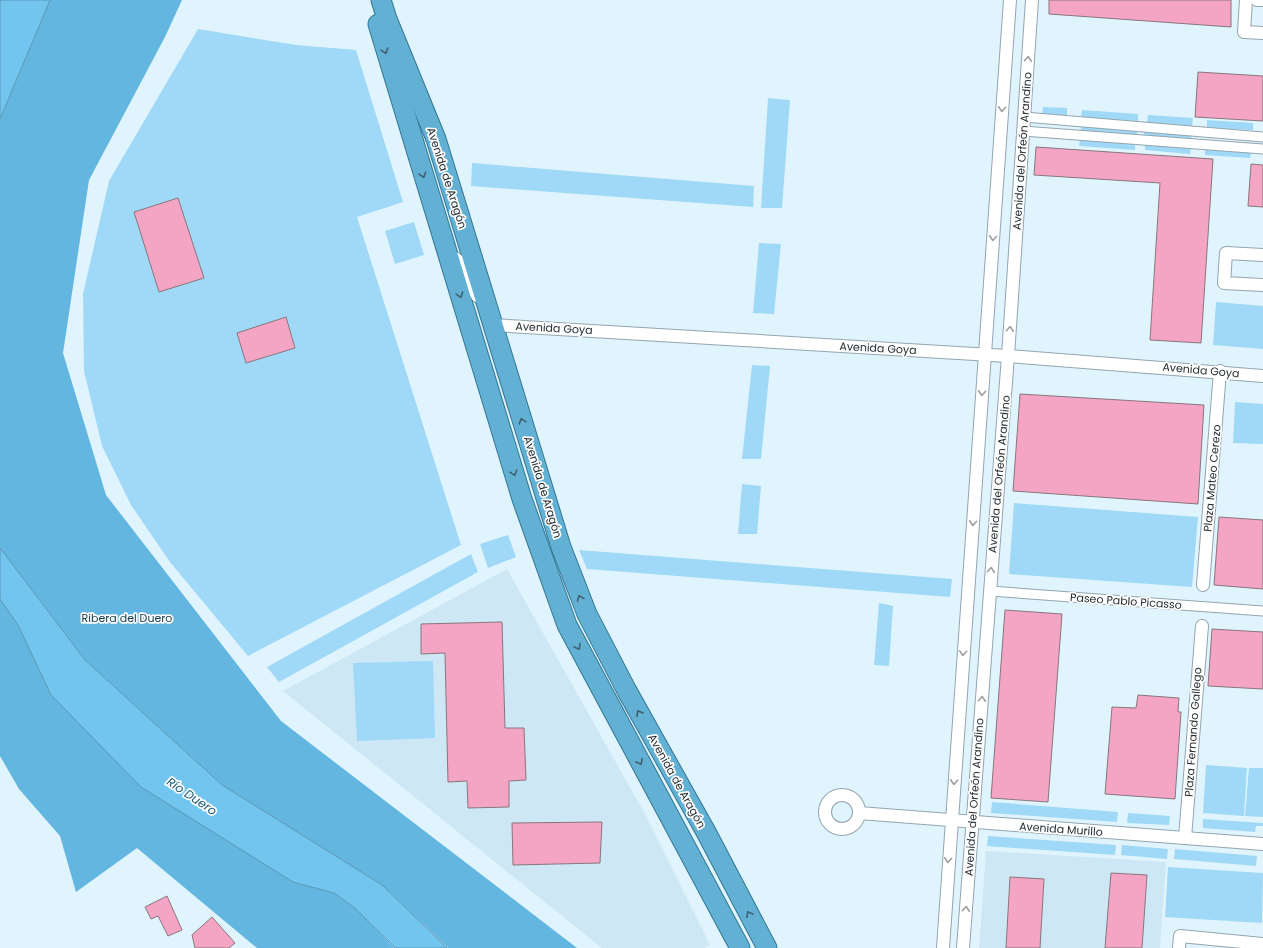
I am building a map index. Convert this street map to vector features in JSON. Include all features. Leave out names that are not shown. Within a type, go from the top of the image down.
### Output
[{"type":"highway","name":"Avenida de Aragón","points":[[372,0],[388,62],[522,499],[567,625],[740,948]]},
{"type":"highway","name":"Avenida de Aragón","points":[[381,0],[387,20],[436,139],[561,547],[587,614],[627,691],[706,832],[767,948]]},
{"type":"street","name":"Avenida del Orfeón Arandino","points":[[943,948],[1010,0]]},
{"type":"street","name":"Avenida del Orfeón Arandino","points":[[963,948],[1008,356],[1032,0]]},
{"type":"street","points":[[1246,0],[1244,32],[1263,33]]},
{"type":"street","points":[[1256,0],[1263,0]]},
{"type":"street","points":[[1023,132],[1260,149],[1260,136],[1024,116]]},
{"type":"street","points":[[1073,121],[1073,135]]},
{"type":"street","points":[[1140,140],[1141,126]]},
{"type":"street","points":[[1199,144],[1200,131]]},
{"type":"street","points":[[1263,255],[1226,253],[1224,282],[1263,285]]},
{"type":"street","points":[[449,258],[455,258],[459,261],[492,324]]},
{"type":"street","name":"Avenida Goya","points":[[492,324],[985,354],[1263,376]]},
{"type":"street","name":"Plaza Mateo Cerezo","points":[[1203,585],[1220,372]]},
{"type":"street","name":"Paseo Pablo Picasso","points":[[990,591],[1263,611]]},
{"type":"street","name":"Plaza Fernando Gallego","points":[[1185,838],[1202,626]]},
{"type":"street","name":"Avenida Murillo","points":[[859,813],[1263,844]]},
{"type":"street","points":[[1179,948],[1180,936],[1263,944]]},
{"type":"shaded area","points":[[198,29],[296,45],[356,50],[403,202],[357,217],[461,545],[248,656],[170,562],[131,505],[102,446],[84,371],[83,294],[109,181]]},
{"type":"shaded area","points":[[768,98],[790,100],[782,208],[761,208]]},
{"type":"shaded area","points":[[1043,107],[1067,108],[1067,116],[1042,115]]},
{"type":"shaded area","points":[[1082,110],[1138,114],[1138,121],[1081,118]]},
{"type":"shaded area","points":[[1148,115],[1193,118],[1192,126],[1147,123]]},
{"type":"shaded area","points":[[1207,120],[1253,123],[1253,130],[1207,128]]},
{"type":"shaded area","points":[[1081,125],[1137,128],[1137,136],[1081,133]]},
{"type":"shaded area","points":[[1144,130],[1192,132],[1191,140],[1144,138]]},
{"type":"shaded area","points":[[1080,140],[1135,144],[1135,150],[1079,146]]},
{"type":"shaded area","points":[[1145,144],[1191,148],[1190,154],[1145,150]]},
{"type":"shaded area","points":[[1205,149],[1251,152],[1250,158],[1205,155]]},
{"type":"shaded area","points":[[472,163],[754,186],[753,207],[471,186]]},
{"type":"shaded area","points":[[414,222],[424,255],[395,264],[385,231]]},
{"type":"shaded area","points":[[759,243],[781,244],[774,314],[753,313]]},
{"type":"shaded area","points":[[1216,302],[1263,306],[1263,349],[1213,345]]},
{"type":"shaded area","points":[[752,365],[770,366],[761,459],[742,459]]},
{"type":"shaded area","points":[[1235,402],[1263,404],[1263,444],[1233,443]]},
{"type":"shaded area","points":[[742,484],[761,486],[757,534],[738,534]]},
{"type":"shaded area","points":[[1014,503],[1198,517],[1192,587],[1009,574]]},
{"type":"shaded area","points":[[508,535],[516,557],[488,568],[480,544]]},
{"type":"shaded area","points":[[579,550],[952,579],[950,597],[587,569]]},
{"type":"shaded area","points":[[471,554],[478,572],[279,682],[267,667]]},
{"type":"shaded area","points":[[507,569],[645,814],[710,945],[704,948],[602,948],[283,691]]},
{"type":"shaded area","points":[[879,603],[893,606],[889,666],[874,665]]},
{"type":"shaded area","points":[[433,661],[435,738],[357,741],[353,663]]},
{"type":"shaded area","points":[[1206,765],[1247,768],[1244,816],[1203,813]]},
{"type":"shaded area","points":[[1249,768],[1263,768],[1263,817],[1245,816]]},
{"type":"shaded area","points":[[992,802],[1118,812],[1117,822],[991,813]]},
{"type":"shaded area","points":[[1128,813],[1170,816],[1169,825],[1127,823]]},
{"type":"shaded area","points":[[1203,819],[1263,823],[1263,826],[1256,826],[1255,832],[1203,828]]},
{"type":"shaded area","points":[[988,836],[1116,845],[1115,855],[987,846]]},
{"type":"shaded area","points":[[1122,845],[1168,849],[1167,859],[1121,855]]},
{"type":"shaded area","points":[[1175,849],[1257,856],[1256,866],[1174,859]]},
{"type":"shaded area","points":[[986,851],[1166,862],[1160,948],[979,948]]},
{"type":"shaded area","points":[[1168,867],[1263,873],[1262,923],[1165,917]]},
{"type":"green space","name":"Ribera del Duero","points":[[50,0],[182,0],[165,37],[89,180],[63,353],[106,495],[281,721],[577,948],[448,948],[382,885],[222,785],[85,660],[0,548],[0,119]]},
{"type":"green space","points":[[0,599],[18,625],[51,695],[293,882],[334,893],[355,908],[394,948],[257,948],[137,848],[76,892],[60,836],[19,789],[0,756]]},
{"type":"water","points":[[0,0],[50,0],[0,119]]},
{"type":"water","name":"Río Duero","points":[[0,548],[85,660],[222,785],[382,885],[447,948],[395,948],[355,908],[334,893],[293,882],[141,787],[51,695],[18,625],[0,599]]},
{"type":"building","points":[[1049,0],[1231,0],[1231,27],[1049,14]]},
{"type":"building","points":[[1198,72],[1263,76],[1263,121],[1195,117]]},
{"type":"building","points":[[1036,147],[1213,159],[1201,343],[1150,340],[1160,183],[1034,175]]},
{"type":"building","points":[[1251,164],[1263,165],[1263,207],[1248,206]]},
{"type":"building","points":[[178,198],[204,278],[159,292],[134,212]]},
{"type":"building","points":[[286,317],[295,348],[246,363],[237,333]]},
{"type":"building","points":[[1020,394],[1204,405],[1198,504],[1013,491]]},
{"type":"building","points":[[1219,517],[1263,520],[1263,589],[1214,585]]},
{"type":"building","points":[[1005,610],[1062,614],[1048,802],[991,798]]},
{"type":"building","points":[[502,622],[505,728],[524,728],[526,780],[509,781],[509,807],[468,808],[467,781],[448,782],[445,653],[421,654],[421,624]]},
{"type":"building","points":[[1212,629],[1263,632],[1263,689],[1208,686]]},
{"type":"building","points":[[1138,695],[1179,698],[1178,712],[1181,712],[1175,799],[1105,794],[1112,707],[1136,708]]},
{"type":"building","points":[[602,822],[600,863],[513,865],[512,823]]},
{"type":"building","points":[[1111,873],[1147,875],[1142,948],[1105,948]]},
{"type":"building","points":[[1010,877],[1044,879],[1040,948],[1006,948]]},
{"type":"building","points":[[167,896],[182,930],[168,936],[158,916],[151,919],[145,907]]},
{"type":"building","points":[[212,917],[235,943],[229,948],[195,948],[192,935]]}]
